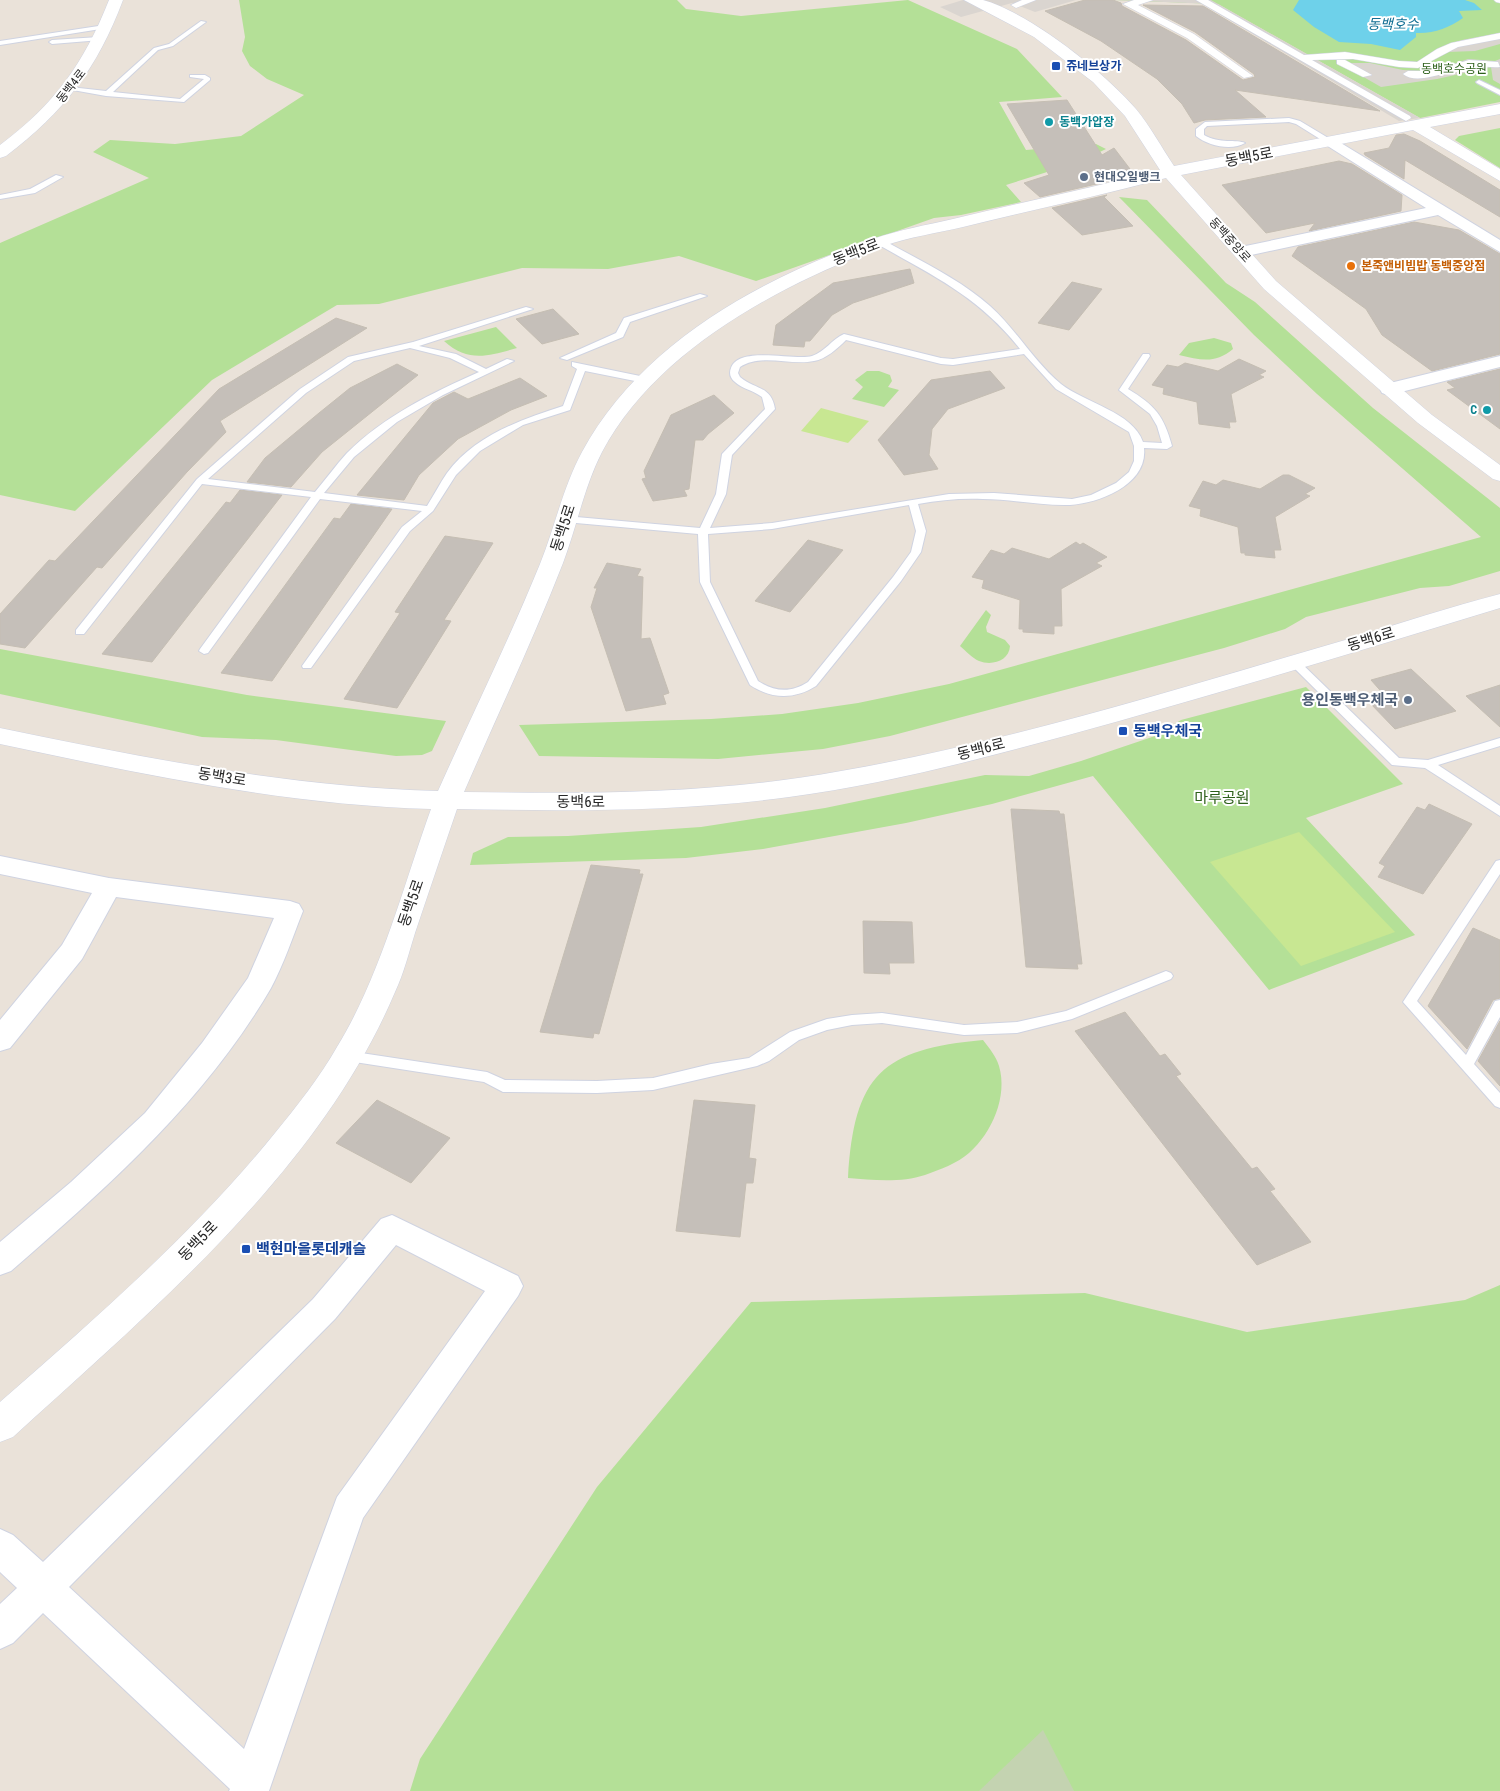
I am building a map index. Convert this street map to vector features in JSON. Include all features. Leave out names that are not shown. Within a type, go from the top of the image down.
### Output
[{"type":"street","name":"동백4로","points":[[0,153],[46,116],[70,89],[86,66],[116,0]]},
{"type":"street","name":"동백중앙로","points":[[971,0],[1005,15],[1039,34],[1098,78],[1130,113],[1170,172],[1270,285],[1389,389],[1500,475]]},
{"type":"street","points":[[1016,5],[1031,0]]},
{"type":"street","points":[[1117,0],[1162,19],[1193,36],[1248,76]]},
{"type":"street","points":[[1128,4],[1148,0]]},
{"type":"street","points":[[1201,0],[1304,58],[1500,176]]},
{"type":"street","points":[[1237,9],[1254,18]]},
{"type":"street","points":[[1304,58],[1322,55],[1366,57],[1396,64],[1419,65],[1427,62],[1436,54],[1449,47],[1468,41],[1500,36]]},
{"type":"street","points":[[1305,46],[1322,55]]},
{"type":"street","points":[[1341,62],[1367,75]]},
{"type":"street","points":[[1355,68],[1365,66],[1417,75],[1434,74],[1469,63],[1500,64]]},
{"type":"street","name":"동백5로","points":[[0,1425],[156,1284],[247,1190],[308,1114],[348,1056],[381,992],[447,800],[552,562],[565,519],[592,452],[610,423],[645,380],[686,344],[752,299],[792,278],[880,242],[999,212],[1081,196],[1170,172],[1330,142],[1410,122],[1500,109]]},
{"type":"street","points":[[1330,142],[1500,247]]},
{"type":"street","points":[[1242,252],[1440,210]]},
{"type":"street","points":[[1389,389],[1500,361]]},
{"type":"street","name":"동백6로","points":[[447,800],[646,802],[744,794],[846,778],[951,756],[1075,724],[1500,601]]},
{"type":"street","name":"동백3로","points":[[0,736],[108,758],[255,782],[368,796],[447,800]]},
{"type":"street","points":[[0,865],[109,887],[290,911],[260,982],[212,1051],[155,1122],[82,1191],[0,1261]]},
{"type":"street","points":[[0,1040],[72,952],[109,887]]},
{"type":"street","points":[[0,1547],[44,1588],[250,1787],[349,1508],[508,1286],[392,1228],[324,1309],[44,1588],[0,1630]]},
{"type":"lane","points":[[106,94],[156,50],[171,45],[203,22]]},
{"type":"lane","points":[[0,43],[102,33]]},
{"type":"lane","points":[[0,48],[102,33]]},
{"type":"lane","points":[[70,89],[182,101],[208,79],[192,76]]},
{"type":"lane","points":[[1479,82],[1500,94]]},
{"type":"lane","points":[[1235,131],[1289,120]]},
{"type":"lane","points":[[1241,143],[1207,141],[1200,136],[1200,128],[1205,124],[1289,120],[1298,122],[1330,142]]},
{"type":"lane","points":[[0,196],[32,191],[59,177]]},
{"type":"lane","points":[[565,519],[703,532],[774,526],[913,502],[962,496],[1076,501],[1096,496],[1124,483],[1134,473],[1139,462],[1139,444],[1137,435],[1130,427],[1059,387],[1049,378],[998,318],[964,290],[880,242]]},
{"type":"lane","points":[[645,380],[582,368],[564,358],[620,335],[627,320],[703,296]]},
{"type":"lane","points":[[80,632],[200,481],[303,391],[350,359],[406,346],[529,309]]},
{"type":"lane","points":[[913,502],[921,531],[916,552],[897,579],[812,684],[805,690],[794,693],[772,692],[754,683],[705,582],[703,532],[721,494],[727,454],[770,409],[770,401],[765,394],[737,379],[734,373],[736,367],[741,362],[768,357],[812,359],[823,355],[844,337],[953,362],[1026,351]]},
{"type":"lane","points":[[406,346],[427,348],[453,356],[486,372]]},
{"type":"lane","points":[[1139,444],[1167,446],[1161,421],[1142,401],[1123,390],[1146,356]]},
{"type":"lane","points":[[204,651],[317,496],[351,455],[394,420],[440,393],[510,361]]},
{"type":"lane","points":[[307,666],[406,529],[430,509],[452,473],[477,449],[520,423],[567,408],[582,368]]},
{"type":"lane","points":[[200,481],[430,509]]},
{"type":"lane","points":[[1294,662],[1396,762],[1428,764],[1500,742]]},
{"type":"lane","points":[[1428,764],[1500,812]]},
{"type":"lane","points":[[1500,864],[1410,1002],[1500,1102]]},
{"type":"lane","points":[[348,1056],[487,1077],[503,1086],[622,1086],[655,1084],[689,1077],[717,1068],[756,1061],[789,1039],[809,1029],[831,1023],[853,1019],[887,1018],[962,1030],[1010,1029],[1043,1023],[1077,1013],[1166,976]]},
{"type":"lane","points":[[1467,1065],[1500,1005]]},
{"type":"green space","points":[[239,0],[677,0],[686,9],[741,16],[908,0],[1017,49],[1062,97],[999,102],[1026,150],[1096,144],[1106,149],[1079,162],[1006,185],[1021,202],[961,215],[934,218],[756,281],[679,256],[608,269],[522,268],[379,304],[337,305],[212,380],[75,511],[0,495],[0,243],[149,178],[93,152],[110,140],[175,144],[241,136],[304,95],[267,79],[250,66],[242,51],[245,37]]},
{"type":"green space","name":"동백호수공원","points":[[1114,0],[1500,0],[1500,102],[1420,118],[1218,4]]},
{"type":"green space","points":[[1500,128],[1500,168],[1455,140],[1459,136]]},
{"type":"green space","points":[[1119,197],[1147,200],[1226,283],[1255,302],[1373,408],[1500,508],[1500,571],[1449,586],[1420,588],[1306,617],[1285,629],[1224,648],[890,736],[823,749],[718,759],[539,756],[519,725],[711,719],[782,714],[858,703],[949,684],[1481,537],[1317,394],[1254,335]]},
{"type":"green space","points":[[496,327],[517,348],[479,356],[462,352],[444,341]]},
{"type":"green space","points":[[1214,338],[1231,343],[1233,349],[1220,357],[1207,360],[1179,355],[1189,343]]},
{"type":"green space","points":[[867,371],[879,371],[890,375],[892,381],[888,387],[899,390],[884,407],[852,399],[863,387],[855,380]]},
{"type":"green space","points":[[821,408],[869,421],[848,443],[801,431]]},
{"type":"green space","points":[[986,610],[991,615],[986,627],[987,632],[1005,640],[1010,646],[1007,655],[1003,659],[989,663],[979,661],[960,646]]},
{"type":"green space","points":[[0,649],[247,695],[446,721],[432,751],[422,755],[396,756],[276,740],[202,737],[0,694]]},
{"type":"green space","name":"마루공원","points":[[1306,687],[1403,784],[1306,818],[1415,935],[1269,990],[1093,776],[992,804],[906,823],[763,849],[686,858],[470,865],[473,853],[508,837],[568,836],[701,827],[825,808],[985,775],[1029,776],[1155,736],[1181,720]]},
{"type":"green space","points":[[1299,832],[1395,932],[1301,966],[1210,862]]},
{"type":"green space","points":[[983,1040],[998,1062],[1001,1089],[1000,1101],[991,1125],[977,1145],[965,1157],[954,1163],[916,1178],[867,1180],[848,1178],[851,1143],[857,1114],[867,1091],[880,1074],[897,1060],[920,1051],[948,1044]]},
{"type":"green space","points":[[1500,1285],[1500,1791],[410,1791],[420,1759],[597,1487],[751,1302],[1085,1293],[1247,1332],[1465,1300]]},
{"type":"green space","points":[[1043,1730],[1074,1791],[979,1791]]},
{"type":"shaded area","points":[[963,0],[1076,0],[1035,12],[1012,3],[961,17],[940,7]]},
{"type":"shaded area","points":[[1114,0],[1211,0],[1420,118],[1399,121],[1204,5],[1213,4]]},
{"type":"shaded area","points":[[1500,33],[1500,44],[1475,51],[1447,52],[1448,45],[1462,40]]},
{"type":"shaded area","points":[[1468,59],[1495,61],[1500,59],[1500,84],[1493,80],[1491,67],[1437,79],[1381,87],[1339,63],[1370,63],[1403,70],[1423,71],[1442,68]]},
{"type":"water","name":"동백호수","points":[[1299,0],[1465,0],[1474,3],[1482,10],[1459,11],[1463,18],[1458,22],[1435,31],[1416,33],[1416,37],[1400,50],[1371,44],[1339,42],[1314,27],[1293,10]]},
{"type":"building","points":[[1085,0],[1113,0],[1121,3],[1122,6],[1186,40],[1243,80],[1255,77],[1254,74],[1195,32],[1143,5],[1203,6],[1380,111],[1235,90],[1266,117],[1205,120],[1194,123],[1182,104],[1157,79],[1101,41],[1045,11]]},
{"type":"building","points":[[1067,100],[1102,155],[1114,148],[1130,169],[1122,178],[1040,197],[1024,183],[1049,175],[1007,104]]},
{"type":"building","points":[[1404,134],[1420,141],[1500,190],[1500,217],[1405,160],[1404,179],[1365,155],[1364,153],[1389,148],[1396,135]]},
{"type":"building","points":[[1339,161],[1352,164],[1402,195],[1401,211],[1309,231],[1315,223],[1266,233],[1222,185]]},
{"type":"building","points":[[1107,195],[1104,197],[1133,226],[1082,235],[1052,208]]},
{"type":"building","points":[[1414,222],[1459,230],[1500,254],[1500,354],[1432,371],[1382,335],[1366,309],[1292,256],[1298,247]]},
{"type":"building","points":[[910,269],[914,283],[853,303],[832,315],[810,341],[805,341],[804,347],[773,345],[776,325],[833,283]]},
{"type":"building","points":[[1072,282],[1102,289],[1069,330],[1038,323]]},
{"type":"building","points":[[553,309],[579,334],[542,344],[516,319]]},
{"type":"building","points":[[336,318],[367,328],[220,421],[226,432],[187,472],[102,568],[97,567],[25,648],[0,644],[0,614],[49,560],[55,561],[219,389]]},
{"type":"building","points":[[1239,359],[1266,371],[1259,375],[1264,377],[1231,394],[1236,422],[1229,422],[1230,428],[1199,424],[1197,402],[1163,394],[1164,388],[1152,385],[1167,365],[1178,367],[1185,363],[1218,371]]},
{"type":"building","points":[[397,364],[418,375],[322,452],[291,487],[247,482],[265,458],[350,388]]},
{"type":"building","name":"C","points":[[1500,369],[1500,429],[1447,390],[1455,388],[1447,382]]},
{"type":"building","points":[[990,371],[1005,388],[948,409],[932,429],[929,455],[938,469],[904,475],[878,440],[931,380]]},
{"type":"building","points":[[520,378],[547,396],[511,410],[458,439],[419,475],[404,500],[357,495],[433,403],[454,392],[468,399]]},
{"type":"building","points":[[714,395],[734,413],[703,440],[695,440],[689,489],[684,490],[687,496],[653,501],[642,479],[646,478],[644,471],[671,415]]},
{"type":"building","points":[[1283,475],[1289,475],[1315,488],[1305,494],[1310,496],[1275,517],[1281,550],[1274,550],[1275,558],[1241,553],[1238,527],[1200,516],[1201,509],[1189,506],[1203,481],[1216,485],[1223,480],[1260,489]]},
{"type":"building","points":[[240,490],[282,495],[152,662],[102,654],[226,502],[230,503]]},
{"type":"building","points":[[351,504],[392,509],[272,681],[221,673],[334,518],[340,519]]},
{"type":"building","points":[[445,536],[493,543],[444,620],[451,621],[397,708],[344,699],[400,613],[395,612]]},
{"type":"building","points":[[808,540],[843,550],[790,612],[755,601]]},
{"type":"building","points":[[1076,542],[1080,545],[1083,543],[1107,557],[1096,563],[1102,566],[1061,589],[1062,626],[1054,626],[1054,634],[1023,632],[1023,629],[1019,629],[1020,600],[982,588],[984,580],[972,577],[991,550],[1004,554],[1012,548],[1049,559]]},
{"type":"building","points":[[607,563],[641,569],[637,576],[643,577],[641,639],[650,638],[669,693],[663,695],[666,704],[626,711],[591,607],[597,588],[594,588]]},
{"type":"building","name":"용인동백우체국","points":[[1411,669],[1456,711],[1395,729],[1369,702],[1386,697],[1371,680]]},
{"type":"building","points":[[1500,685],[1500,727],[1466,696]]},
{"type":"building","points":[[1429,804],[1472,824],[1423,894],[1378,877],[1385,866],[1379,863],[1417,807],[1425,810]]},
{"type":"building","points":[[1011,809],[1059,811],[1060,814],[1064,814],[1082,964],[1077,964],[1078,969],[1026,967]]},
{"type":"building","points":[[591,865],[640,870],[639,874],[643,874],[599,1034],[594,1033],[593,1038],[540,1032]]},
{"type":"building","points":[[863,921],[912,922],[914,963],[889,963],[890,974],[864,973]]},
{"type":"building","points":[[1473,928],[1500,940],[1500,998],[1493,1000],[1467,1049],[1428,1006]]},
{"type":"building","points":[[1125,1012],[1160,1056],[1165,1054],[1181,1074],[1176,1076],[1252,1169],[1257,1167],[1275,1189],[1270,1191],[1311,1242],[1257,1265],[1075,1031]]},
{"type":"building","points":[[1500,1021],[1500,1086],[1478,1061]]},
{"type":"building","points":[[377,1100],[450,1138],[411,1183],[336,1143]]},
{"type":"building","points":[[694,1100],[755,1105],[749,1158],[756,1159],[753,1183],[746,1183],[740,1237],[676,1231]]},
{"type":"place","name":"쥬네브상가","points":[[1056,66]]},
{"type":"place","name":"동백가압장","points":[[1049,122]]},
{"type":"place","name":"현대오일뱅크","points":[[1084,177]]},
{"type":"place","name":"본죽앤비빔밥 동백중앙점","points":[[1351,266]]},
{"type":"place","name":"C","points":[[1487,410]]},
{"type":"place","name":"용인동백우체국","points":[[1408,700]]},
{"type":"place","name":"동백우체국","points":[[1123,731]]},
{"type":"place","name":"백현마을롯데캐슬","points":[[246,1249]]}]
